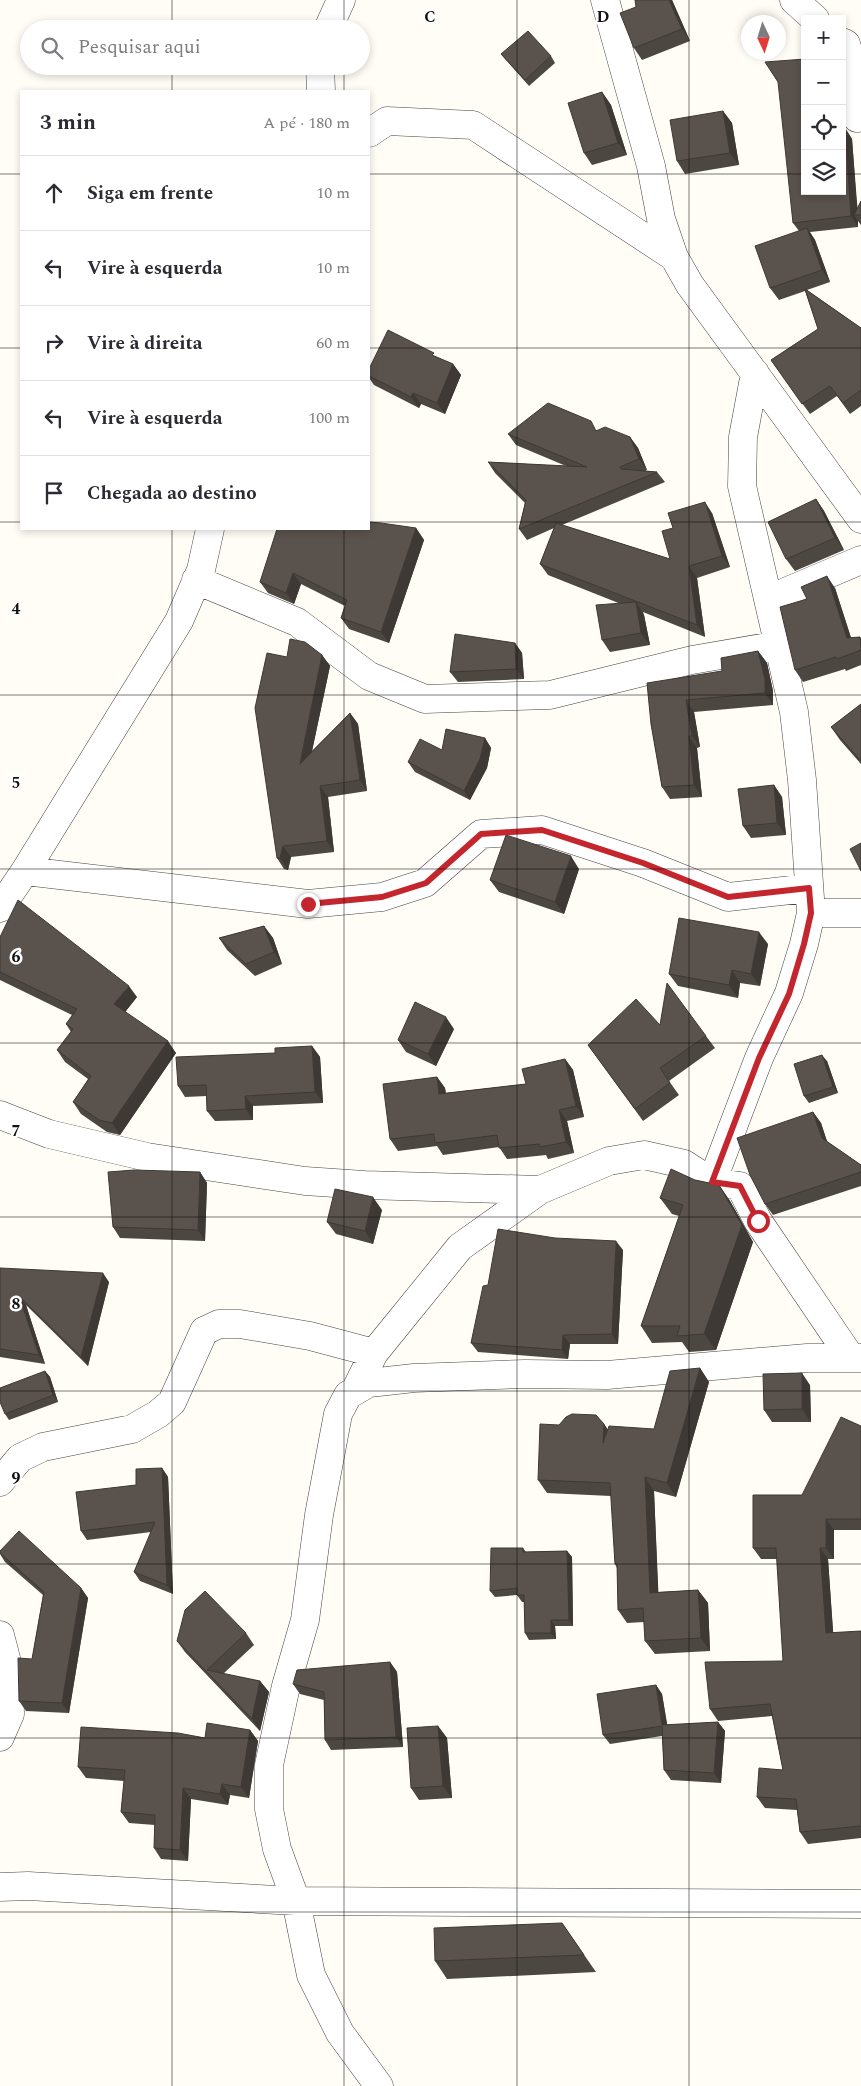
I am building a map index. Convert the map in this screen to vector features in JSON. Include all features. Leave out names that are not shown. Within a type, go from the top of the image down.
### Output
[{"type":"street","points":[[332,20],[341,0]]},
{"type":"street","points":[[604,0],[651,166],[661,219],[674,257],[690,285],[861,518]]},
{"type":"street","points":[[794,0],[811,15]]},
{"type":"street","points":[[846,44],[860,89],[857,118]]},
{"type":"street","points":[[320,75],[320,90]]},
{"type":"street","points":[[370,132],[386,121],[473,125],[674,257]]},
{"type":"street","points":[[712,1182],[759,1058],[789,994],[804,944],[810,900],[802,780],[794,712],[742,486],[743,437],[755,373]]},
{"type":"street","points":[[0,908],[179,620],[201,570],[210,530]]},
{"type":"street","points":[[769,599],[861,560]]},
{"type":"street","points":[[196,580],[297,622],[370,676],[425,698],[550,695],[692,660],[779,645]]},
{"type":"street","points":[[25,870],[308,904],[382,897],[426,883],[481,834],[542,830],[643,863],[728,897],[810,900],[861,913]]},
{"type":"street","points":[[0,1115],[49,1134],[147,1157],[305,1181],[364,1185],[540,1190]]},
{"type":"street","points":[[356,1389],[374,1353],[460,1247],[540,1190],[609,1161],[644,1156],[684,1164],[712,1182],[740,1186],[758,1221],[856,1358]]},
{"type":"street","points":[[0,1482],[20,1458],[43,1447],[132,1429],[158,1414],[172,1402],[204,1331],[219,1324],[240,1324],[302,1334],[374,1353]]},
{"type":"street","points":[[379,2086],[340,2033],[311,1975],[296,1901],[278,1850],[271,1817],[270,1765],[286,1686],[305,1620],[319,1516],[338,1414],[348,1395],[369,1383],[414,1378],[525,1374],[607,1375],[808,1358],[856,1358]]},
{"type":"street","points":[[0,1635],[9,1670],[10,1714],[0,1737]]},
{"type":"street","points":[[0,1887],[28,1886],[296,1901],[861,1904]]},
{"type":"building","points":[[635,0],[669,0],[682,29],[634,48],[620,13],[636,7]]},
{"type":"building","points":[[528,31],[551,56],[525,80],[501,54]]},
{"type":"building","points":[[801,59],[801,195],[846,195],[846,143],[851,216],[793,223],[778,82],[765,62]]},
{"type":"building","points":[[602,92],[618,143],[584,153],[568,103]]},
{"type":"building","points":[[723,111],[730,153],[677,161],[670,120]]},
{"type":"building","points":[[861,201],[861,215],[854,215]]},
{"type":"building","points":[[807,228],[822,270],[770,288],[755,246]]},
{"type":"building","points":[[805,289],[861,328],[861,390],[843,403],[830,386],[802,404],[771,360],[818,329]]},
{"type":"building","points":[[388,330],[434,353],[432,355],[453,364],[437,403],[413,393],[411,397],[370,376],[370,367]]},
{"type":"building","points":[[548,403],[591,421],[596,431],[605,427],[630,437],[639,459],[620,467],[621,469],[657,472],[519,529],[526,500],[488,462],[587,467],[508,434]]},
{"type":"building","points":[[816,499],[835,538],[786,559],[768,522]]},
{"type":"building","points":[[705,502],[722,556],[689,566],[697,625],[540,564],[556,523],[670,559],[662,531],[673,528],[668,513]]},
{"type":"building","points":[[370,522],[416,528],[381,632],[341,618],[347,600],[293,573],[286,593],[260,582],[277,530],[370,530]]},
{"type":"building","points":[[827,576],[847,638],[860,637],[861,650],[837,659],[836,657],[795,670],[780,607],[807,599],[801,587]]},
{"type":"building","points":[[636,602],[641,633],[602,640],[596,605]]},
{"type":"building","points":[[455,634],[515,643],[516,669],[450,672]]},
{"type":"building","points":[[290,639],[305,642],[322,655],[300,764],[350,713],[360,780],[320,786],[327,841],[283,846],[280,858],[277,858],[255,708],[267,653],[287,657]]},
{"type":"building","points":[[758,651],[765,679],[765,693],[686,700],[692,736],[689,736],[694,785],[662,787],[651,724],[647,683],[722,671],[721,658]]},
{"type":"building","points":[[861,704],[861,761],[831,727]]},
{"type":"building","points":[[446,729],[485,738],[480,759],[464,791],[408,762],[420,739],[442,750]]},
{"type":"building","points":[[774,785],[777,823],[743,826],[738,789]]},
{"type":"building","points":[[506,835],[571,856],[555,902],[490,880]]},
{"type":"building","points":[[861,843],[861,871],[850,849]]},
{"type":"building","points":[[18,900],[129,986],[114,1004],[168,1041],[112,1123],[99,1120],[73,1102],[91,1076],[57,1050],[73,1029],[66,1024],[77,1009],[0,972],[0,937]]},
{"type":"building","points":[[679,918],[759,932],[751,974],[732,970],[729,985],[669,974]]},
{"type":"building","points":[[264,926],[274,952],[246,964],[219,938]]},
{"type":"building","points":[[667,983],[706,1036],[660,1068],[670,1083],[635,1109],[588,1045],[636,999],[660,1025]]},
{"type":"building","points":[[415,1002],[446,1017],[428,1054],[398,1040]]},
{"type":"building","points":[[312,1046],[315,1092],[245,1096],[246,1109],[207,1111],[206,1085],[178,1086],[176,1057],[275,1053],[275,1048]]},
{"type":"building","points":[[822,1055],[833,1087],[804,1096],[794,1064]]},
{"type":"building","points":[[565,1059],[576,1106],[559,1110],[566,1142],[540,1147],[539,1144],[499,1148],[497,1135],[435,1143],[434,1134],[390,1139],[383,1084],[437,1077],[439,1094],[526,1084],[522,1069]]},
{"type":"building","points":[[813,1112],[822,1138],[861,1165],[861,1172],[765,1204],[750,1175],[737,1138]]},
{"type":"building","points":[[671,1169],[695,1180],[719,1185],[742,1225],[704,1334],[677,1336],[680,1326],[641,1326],[683,1205],[660,1198]]},
{"type":"building","points":[[134,1170],[200,1172],[198,1230],[113,1227],[108,1172]]},
{"type":"building","points":[[335,1189],[373,1197],[365,1231],[327,1222]]},
{"type":"building","points":[[498,1229],[555,1238],[616,1241],[612,1334],[563,1335],[562,1350],[471,1343],[483,1286],[488,1285]]},
{"type":"building","points":[[0,1268],[103,1273],[81,1357],[19,1296],[39,1355],[0,1349]]},
{"type":"building","points":[[700,1368],[667,1483],[645,1477],[650,1593],[698,1590],[701,1638],[645,1641],[643,1608],[618,1610],[617,1564],[615,1564],[610,1483],[538,1480],[540,1424],[559,1425],[566,1417],[572,1414],[596,1415],[604,1424],[603,1443],[609,1426],[654,1429],[670,1371]]},
{"type":"building","points":[[45,1371],[53,1395],[5,1414],[0,1402],[0,1388]]},
{"type":"building","points":[[802,1373],[802,1409],[764,1410],[763,1374]]},
{"type":"building","points":[[841,1417],[861,1426],[861,1519],[826,1519],[826,1548],[820,1548],[826,1633],[861,1631],[861,1826],[800,1832],[796,1799],[757,1797],[759,1768],[783,1770],[770,1704],[710,1709],[705,1662],[783,1661],[776,1548],[753,1548],[753,1495],[802,1495]]},
{"type":"building","points":[[162,1468],[167,1585],[134,1572],[155,1522],[81,1531],[76,1492],[136,1485],[136,1469]]},
{"type":"building","points":[[19,1531],[81,1588],[62,1703],[19,1701],[18,1658],[32,1659],[44,1592],[0,1553]]},
{"type":"building","points":[[491,1548],[523,1548],[523,1552],[567,1551],[569,1620],[551,1620],[551,1633],[525,1633],[524,1595],[517,1595],[517,1588],[490,1591]]},
{"type":"building","points":[[205,1591],[246,1633],[207,1670],[260,1681],[252,1719],[177,1641],[185,1610]]},
{"type":"building","points":[[390,1662],[396,1737],[325,1740],[324,1692],[293,1684],[297,1670]]},
{"type":"building","points":[[656,1685],[662,1725],[718,1722],[714,1773],[664,1770],[662,1726],[603,1735],[597,1694]]},
{"type":"building","points":[[207,1723],[250,1730],[241,1787],[222,1784],[220,1794],[183,1788],[180,1850],[154,1848],[155,1815],[121,1812],[125,1770],[78,1767],[81,1727],[178,1733],[205,1738]]},
{"type":"building","points":[[438,1726],[443,1786],[411,1788],[407,1728]]},
{"type":"building","points":[[562,1923],[584,1955],[435,1961],[434,1928]]},
{"type":"route","points":[[308,904],[382,897],[426,883],[481,834],[542,830],[643,863],[728,897],[809,888],[811,913],[789,994],[759,1058],[712,1182],[740,1186],[758,1221]]}]
